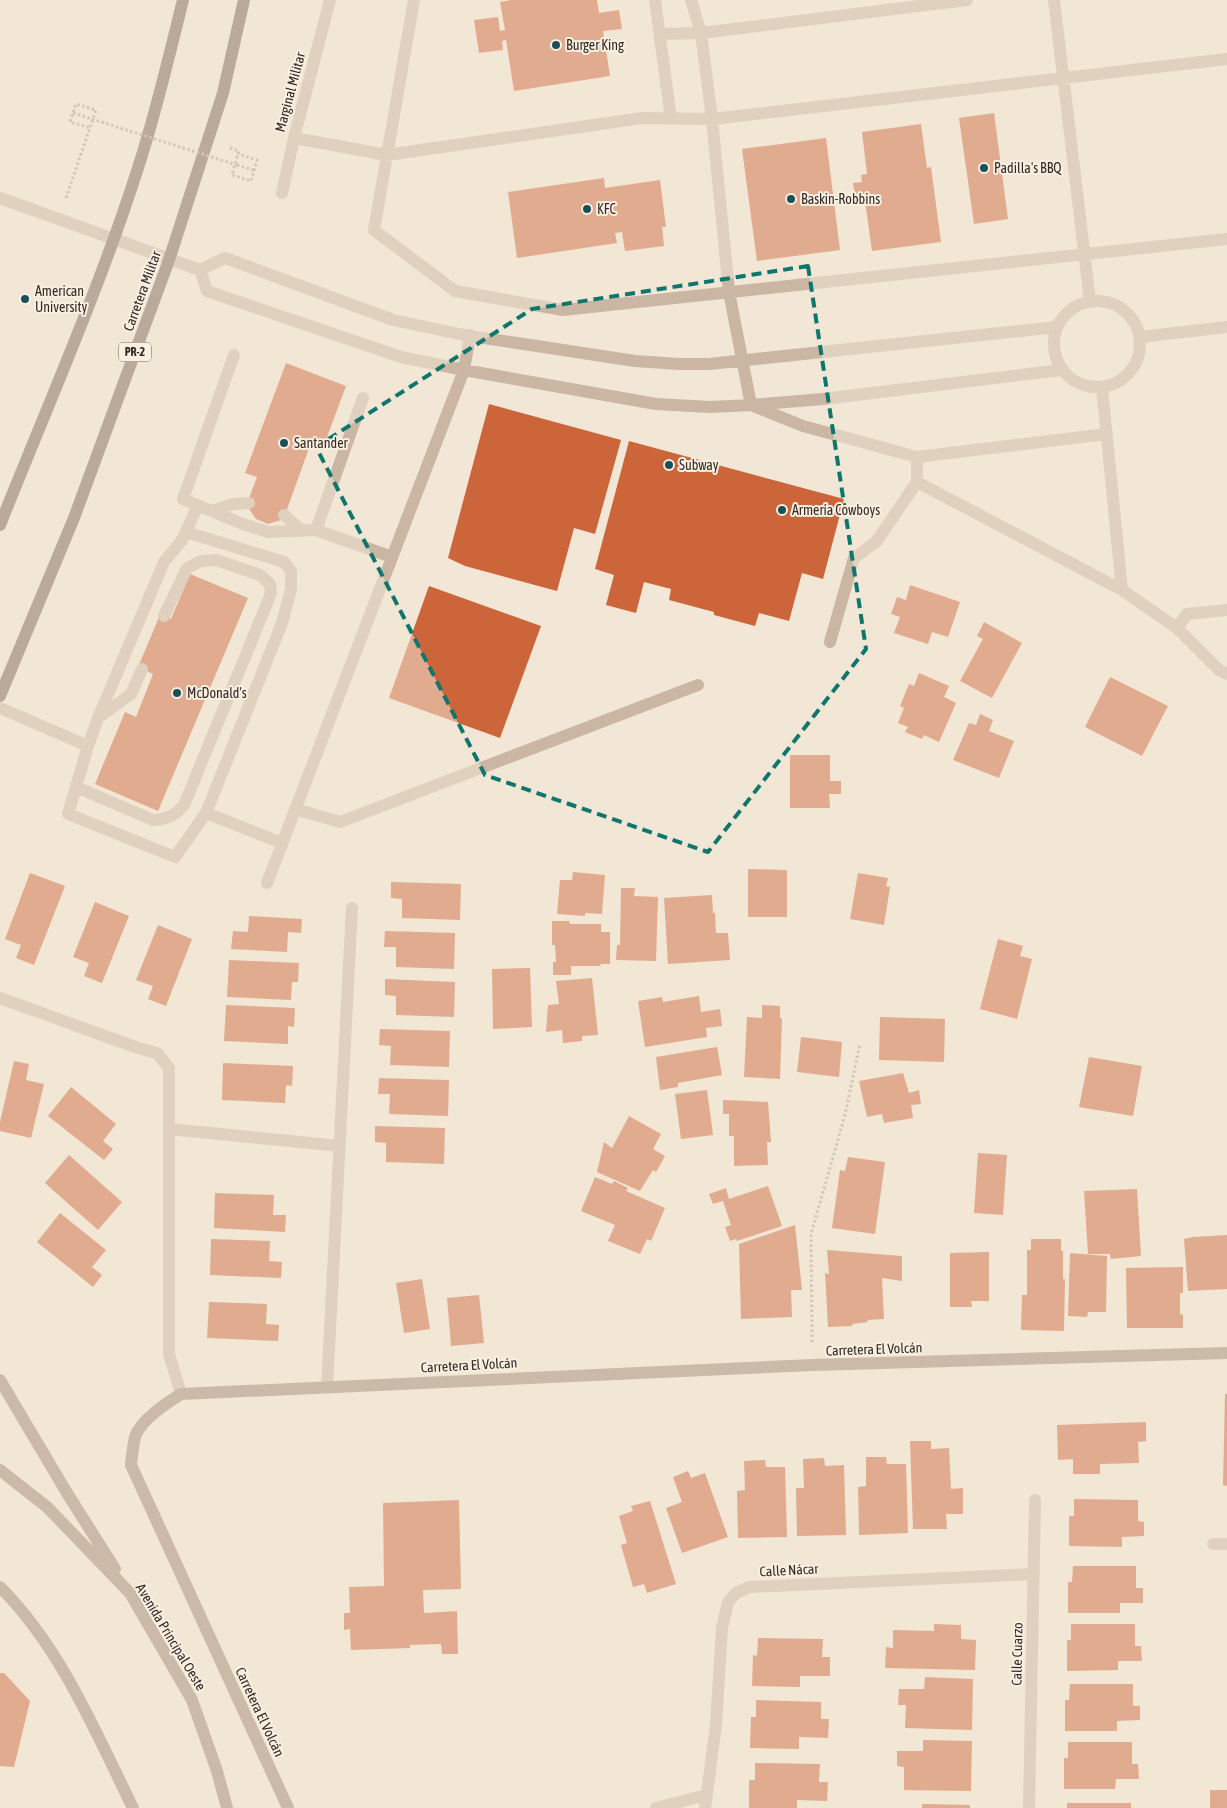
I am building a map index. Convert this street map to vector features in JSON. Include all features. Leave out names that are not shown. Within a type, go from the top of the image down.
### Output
[{"type":"main road","points":[[0,525],[94,293],[113,240],[138,168],[157,103],[183,0]]},
{"type":"main road","name":"Carretera Militar","points":[[0,696],[74,518],[169,260],[223,93],[244,0]]},
{"type":"street","name":"Marginal Militar","points":[[282,193],[294,138],[330,0]]},
{"type":"street","points":[[414,0],[374,230],[455,291],[563,310],[1227,239]]},
{"type":"street","points":[[655,0],[671,118]]},
{"type":"street","points":[[691,0],[701,33],[712,119],[729,292],[751,405]]},
{"type":"street","points":[[660,34],[701,33],[967,0]]},
{"type":"street","points":[[1054,0],[1090,301]]},
{"type":"street","points":[[294,138],[387,154],[642,118],[712,119],[1227,59]]},
{"type":"street","points":[[0,198],[200,270],[225,258],[393,320],[470,335],[635,361],[709,364],[1057,327]]},
{"type":"street","points":[[200,270],[207,291],[401,357],[656,404],[710,407],[751,405],[1061,370]]},
{"type":"street","points":[[1090,301],[1103,301],[1116,305],[1128,313],[1136,324],[1140,337],[1138,360],[1132,371],[1124,379],[1102,388],[1092,388],[1074,381],[1061,370],[1054,348],[1057,327],[1070,310],[1090,301]]},
{"type":"street","points":[[1140,337],[1227,327]]},
{"type":"street","points":[[267,883],[464,370],[470,335]]},
{"type":"street","points":[[234,355],[183,499],[268,532],[316,530],[392,557]]},
{"type":"street","points":[[1102,388],[1122,590]]},
{"type":"street","points":[[316,530],[363,398]]},
{"type":"street","points":[[751,405],[803,426],[917,457],[1106,434]]},
{"type":"street","points":[[830,642],[854,558],[876,542],[917,482],[917,457]]},
{"type":"street","points":[[917,482],[1122,590],[1177,628],[1219,670],[1227,674]]},
{"type":"street","points":[[213,512],[233,504],[249,504]]},
{"type":"street","points":[[186,532],[284,562],[291,571],[291,589],[282,623],[206,813],[175,857],[68,814],[98,718],[164,562],[182,540],[198,505]]},
{"type":"street","points":[[284,515],[302,531]]},
{"type":"street","points":[[76,787],[153,820],[166,819],[177,814],[184,805],[266,606],[271,593],[270,584],[260,575],[216,560],[201,561],[187,568],[164,616]]},
{"type":"street","points":[[1177,628],[1187,614],[1227,610]]},
{"type":"street","points":[[98,718],[131,694],[142,669]]},
{"type":"street","points":[[295,808],[340,822],[698,685]]},
{"type":"street","points":[[0,708],[88,746]]},
{"type":"street","points":[[206,813],[282,843]]},
{"type":"street","points":[[327,1386],[352,908]]},
{"type":"street","points":[[0,998],[156,1053],[169,1068],[169,1354],[181,1394]]},
{"type":"street","points":[[169,1128],[340,1146]]},
{"type":"street","name":"Carretera El Volcán","points":[[288,1808],[131,1464],[135,1435],[161,1406],[181,1394],[813,1365],[1227,1353]]},
{"type":"street","points":[[0,1380],[66,1493],[130,1593]]},
{"type":"street","name":"Avenida Principal Oeste","points":[[0,1470],[47,1507],[130,1593],[192,1700],[217,1771],[227,1808]]},
{"type":"street","name":"Calle Cuarzo","points":[[1028,1808],[1035,1500]]},
{"type":"street","points":[[1213,1544],[1227,1544]]},
{"type":"street","name":"Calle Nácar","points":[[705,1802],[716,1725],[722,1628],[728,1602],[736,1593],[749,1587],[1034,1574]]},
{"type":"street","points":[[0,1586],[14,1601],[58,1661],[133,1808]]},
{"type":"street","points":[[656,1808],[705,1802]]},
{"type":"path","points":[[58,219],[91,128],[96,110],[76,104],[70,122],[91,128]]},
{"type":"path","points":[[73,113],[254,170]]},
{"type":"path","points":[[238,152],[257,160],[254,170],[251,181],[232,175],[238,152]]},
{"type":"path","points":[[813,1365],[810,1234],[844,1115],[860,1044]]},
{"type":"highlighted area","points":[[808,266],[866,649],[708,852],[485,775],[316,447],[532,309]]},
{"type":"building","name":"Burger King","points":[[511,0],[597,0],[599,13],[619,10],[622,29],[603,31],[610,76],[514,91],[506,40],[502,41],[503,50],[479,53],[474,20],[498,17],[500,31],[505,30],[500,2]]},
{"type":"building","name":"Padilla's BBQ","points":[[994,113],[1008,219],[974,224],[959,118]]},
{"type":"building","points":[[921,124],[927,168],[931,167],[941,242],[872,251],[864,194],[855,196],[853,183],[862,182],[861,175],[867,174],[862,132]]},
{"type":"building","name":"Baskin-Robbins","points":[[826,138],[840,250],[757,261],[742,149]]},
{"type":"building","name":"KFC","points":[[604,178],[605,188],[660,180],[666,227],[662,227],[664,246],[625,251],[622,232],[615,233],[617,243],[517,258],[508,192]]},
{"type":"building","name":"Santander","points":[[286,363],[346,386],[324,445],[312,440],[286,512],[281,520],[268,524],[256,519],[249,509],[249,498],[257,477],[245,473]]},
{"type":"building","points":[[489,404],[621,440],[595,534],[574,528],[557,591],[465,566],[448,558]]},
{"type":"building","points":[[629,441],[844,499],[823,579],[802,573],[789,621],[759,613],[755,626],[714,615],[714,612],[669,600],[671,589],[644,582],[636,613],[606,605],[614,575],[595,569]]},
{"type":"building","name":"McDonald's","points":[[190,574],[248,598],[158,811],[95,784],[125,712],[136,717],[153,674],[138,667],[160,615],[171,619]]},
{"type":"building","points":[[910,585],[960,602],[948,637],[932,632],[928,644],[894,633],[900,617],[891,614],[897,597],[906,600]]},
{"type":"building","points":[[429,586],[541,626],[500,738],[389,698]]},
{"type":"building","points":[[984,622],[1022,643],[992,698],[960,681],[983,639],[977,636]]},
{"type":"building","points":[[919,673],[949,686],[944,697],[956,703],[939,742],[924,735],[922,739],[905,732],[908,727],[898,723],[904,708],[900,706],[909,684],[914,686]]},
{"type":"building","points":[[1110,677],[1168,706],[1142,756],[1085,727]]},
{"type":"building","points":[[980,714],[993,720],[989,731],[1014,741],[999,778],[953,760],[969,723],[976,725]]},
{"type":"building","points":[[790,755],[830,755],[830,781],[841,781],[841,794],[829,794],[830,808],[790,808]]},
{"type":"building","points":[[748,869],[787,870],[787,917],[748,917]]},
{"type":"building","points":[[573,872],[605,875],[602,914],[585,913],[585,916],[557,914],[560,880],[572,880]]},
{"type":"building","points":[[30,873],[65,886],[34,965],[16,958],[21,945],[5,939]]},
{"type":"building","points":[[858,873],[888,878],[886,886],[890,887],[884,925],[850,919]]},
{"type":"building","points":[[391,882],[461,884],[460,920],[402,918],[402,899],[391,898]]},
{"type":"building","points":[[621,888],[635,888],[634,896],[658,897],[656,961],[616,960],[617,945],[620,945]]},
{"type":"building","points":[[712,895],[716,933],[728,933],[730,960],[668,964],[664,898]]},
{"type":"building","points":[[95,902],[129,916],[102,983],[84,976],[89,963],[73,957]]},
{"type":"building","points":[[249,916],[302,919],[301,933],[288,932],[287,952],[231,949],[233,931],[248,932]]},
{"type":"building","points":[[552,921],[569,921],[570,924],[601,924],[601,932],[610,932],[610,964],[571,966],[571,975],[553,975],[553,962],[556,962],[555,945],[552,945]]},
{"type":"building","points":[[158,925],[192,939],[166,1006],[148,999],[153,986],[136,980]]},
{"type":"building","points":[[385,931],[455,933],[454,969],[396,967],[396,947],[384,947]]},
{"type":"building","points":[[998,939],[1023,946],[1020,956],[1032,959],[1017,1019],[980,1009]]},
{"type":"building","points":[[229,960],[299,963],[298,982],[292,982],[291,1000],[227,997]]},
{"type":"building","points":[[530,968],[532,1027],[493,1029],[492,969]]},
{"type":"building","points":[[592,978],[598,1035],[582,1036],[582,1041],[563,1043],[562,1030],[546,1032],[548,1005],[559,1004],[556,981]]},
{"type":"building","points":[[385,979],[455,982],[454,1017],[396,1015],[396,996],[385,995]]},
{"type":"building","points":[[699,996],[701,1012],[720,1009],[722,1026],[706,1028],[707,1037],[645,1047],[638,1001],[662,997],[663,1002]]},
{"type":"building","points":[[226,1005],[295,1008],[294,1027],[288,1026],[288,1044],[224,1041]]},
{"type":"building","points":[[762,1005],[780,1006],[780,1018],[782,1018],[780,1079],[744,1077],[747,1017],[762,1018]]},
{"type":"building","points":[[880,1017],[945,1019],[944,1062],[879,1060]]},
{"type":"building","points":[[380,1029],[450,1031],[449,1067],[390,1065],[391,1046],[379,1045]]},
{"type":"building","points":[[801,1037],[842,1042],[839,1077],[797,1072]]},
{"type":"building","points":[[717,1047],[722,1075],[678,1083],[678,1087],[660,1090],[656,1057]]},
{"type":"building","points":[[1089,1057],[1142,1066],[1133,1116],[1079,1107]]},
{"type":"building","points":[[14,1061],[29,1064],[26,1080],[44,1084],[31,1138],[0,1131],[0,1122]]},
{"type":"building","points":[[223,1063],[293,1066],[292,1086],[286,1085],[285,1103],[222,1100]]},
{"type":"building","points":[[903,1073],[909,1093],[919,1090],[921,1104],[911,1105],[913,1118],[884,1123],[882,1114],[867,1117],[859,1081]]},
{"type":"building","points":[[379,1078],[449,1080],[448,1116],[389,1114],[390,1094],[378,1094]]},
{"type":"building","points":[[71,1087],[116,1124],[103,1141],[113,1149],[104,1160],[48,1116]]},
{"type":"building","points":[[707,1090],[713,1135],[681,1139],[675,1094]]},
{"type":"building","points":[[723,1100],[768,1102],[771,1142],[767,1142],[768,1165],[734,1166],[734,1136],[729,1136],[729,1114],[723,1114]]},
{"type":"building","points":[[629,1116],[661,1134],[653,1149],[665,1156],[656,1172],[653,1170],[640,1191],[597,1172],[604,1142],[612,1148]]},
{"type":"building","points":[[375,1126],[445,1128],[444,1164],[386,1162],[386,1143],[375,1142]]},
{"type":"building","points":[[978,1153],[1007,1155],[1003,1215],[974,1213]]},
{"type":"building","points":[[69,1155],[122,1202],[98,1230],[45,1183]]},
{"type":"building","points":[[848,1157],[885,1162],[875,1234],[832,1228],[840,1170],[845,1171]]},
{"type":"building","points":[[595,1177],[612,1184],[614,1181],[628,1188],[626,1191],[665,1208],[651,1241],[647,1239],[640,1254],[608,1241],[615,1225],[581,1211]]},
{"type":"building","points":[[768,1186],[782,1226],[737,1241],[736,1239],[730,1241],[725,1227],[731,1225],[723,1201],[713,1204],[709,1194],[726,1188],[729,1199]]},
{"type":"building","points":[[1137,1189],[1141,1256],[1111,1259],[1110,1254],[1088,1254],[1084,1191]]},
{"type":"building","points":[[215,1193],[274,1195],[273,1215],[286,1215],[285,1232],[214,1228]]},
{"type":"building","points":[[60,1213],[106,1250],[92,1267],[102,1275],[93,1287],[37,1242]]},
{"type":"building","points":[[795,1225],[802,1290],[791,1290],[792,1317],[741,1319],[739,1244]]},
{"type":"building","points":[[1227,1235],[1227,1289],[1188,1291],[1184,1239]]},
{"type":"building","points":[[211,1239],[270,1241],[269,1261],[282,1262],[281,1278],[210,1275]]},
{"type":"building","points":[[1031,1239],[1061,1239],[1063,1279],[1065,1279],[1064,1331],[1021,1330],[1022,1295],[1027,1295],[1027,1250],[1031,1250]]},
{"type":"building","points":[[827,1250],[902,1256],[902,1281],[882,1278],[884,1319],[867,1320],[868,1322],[852,1324],[852,1326],[828,1327],[825,1273],[829,1274]]},
{"type":"building","points":[[989,1252],[989,1301],[971,1301],[972,1307],[950,1307],[950,1253]]},
{"type":"building","points":[[1070,1253],[1107,1256],[1106,1312],[1088,1312],[1087,1317],[1068,1316]]},
{"type":"building","points":[[1183,1267],[1183,1293],[1180,1293],[1180,1314],[1183,1315],[1183,1328],[1127,1328],[1126,1268]]},
{"type":"building","points":[[422,1279],[430,1329],[404,1333],[396,1283]]},
{"type":"building","points":[[479,1295],[484,1343],[451,1346],[447,1298]]},
{"type":"building","points":[[209,1302],[267,1304],[266,1324],[279,1325],[278,1341],[207,1338]]},
{"type":"building","points":[[1225,1394],[1227,1394],[1227,1486],[1223,1485]]},
{"type":"building","points":[[1146,1422],[1146,1441],[1138,1442],[1139,1463],[1100,1464],[1100,1474],[1073,1474],[1073,1459],[1058,1460],[1057,1425]]},
{"type":"building","points":[[910,1441],[931,1441],[931,1449],[949,1448],[951,1489],[963,1488],[963,1514],[946,1514],[947,1529],[913,1529]]},
{"type":"building","points":[[866,1457],[886,1457],[887,1464],[906,1464],[908,1533],[859,1535],[858,1487],[866,1486]]},
{"type":"building","points":[[824,1458],[825,1466],[844,1465],[846,1535],[797,1536],[796,1488],[804,1488],[803,1459]]},
{"type":"building","points":[[765,1460],[766,1467],[785,1467],[787,1537],[738,1538],[737,1491],[745,1490],[744,1461]]},
{"type":"building","points":[[688,1471],[691,1478],[705,1473],[728,1537],[682,1553],[666,1508],[682,1502],[673,1477]]},
{"type":"building","points":[[1074,1499],[1138,1500],[1138,1521],[1144,1522],[1144,1536],[1122,1537],[1122,1547],[1069,1546],[1069,1516],[1074,1516]]},
{"type":"building","points":[[459,1500],[461,1589],[423,1590],[424,1613],[457,1611],[458,1654],[442,1654],[441,1644],[410,1645],[410,1648],[351,1650],[350,1629],[344,1630],[344,1613],[350,1613],[349,1587],[384,1586],[383,1503]]},
{"type":"building","points":[[650,1501],[676,1584],[647,1593],[644,1584],[633,1587],[621,1545],[627,1543],[619,1516],[633,1511],[631,1506]]},
{"type":"building","points":[[1073,1566],[1136,1566],[1136,1588],[1143,1588],[1143,1603],[1120,1603],[1120,1613],[1068,1613],[1068,1582],[1072,1582]]},
{"type":"building","points":[[934,1624],[961,1625],[961,1639],[976,1640],[975,1670],[885,1668],[886,1647],[893,1648],[893,1630],[934,1631]]},
{"type":"building","points":[[1071,1624],[1135,1624],[1135,1646],[1141,1646],[1142,1661],[1118,1661],[1118,1670],[1067,1671],[1067,1640],[1071,1640]]},
{"type":"building","points":[[758,1638],[823,1639],[822,1657],[830,1657],[830,1676],[800,1676],[800,1687],[752,1686],[753,1655],[757,1656]]},
{"type":"building","points":[[0,1673],[4,1673],[30,1701],[14,1767],[0,1766]]},
{"type":"building","points":[[925,1677],[973,1679],[972,1730],[905,1728],[906,1705],[898,1705],[899,1689],[924,1689]]},
{"type":"building","points":[[1070,1684],[1133,1684],[1133,1706],[1140,1706],[1140,1720],[1117,1721],[1117,1731],[1065,1731],[1065,1700],[1069,1700]]},
{"type":"building","points":[[756,1700],[821,1702],[821,1719],[829,1719],[828,1738],[799,1737],[799,1749],[750,1748],[751,1717],[756,1717]]},
{"type":"building","points":[[923,1740],[972,1741],[971,1791],[904,1790],[904,1767],[897,1766],[897,1751],[923,1751]]},
{"type":"building","points":[[1068,1742],[1132,1742],[1132,1764],[1138,1764],[1139,1779],[1116,1779],[1115,1789],[1064,1789],[1064,1758],[1068,1758]]},
{"type":"building","points":[[755,1763],[820,1764],[819,1782],[828,1782],[827,1801],[797,1800],[797,1808],[749,1808],[749,1780],[755,1780]]},
{"type":"building","points":[[1210,1790],[1227,1790],[1227,1808],[1210,1808]]},
{"type":"building","points":[[1067,1803],[1131,1803],[1131,1808],[1067,1808]]},
{"type":"building","points":[[922,1804],[970,1805],[970,1808],[922,1808]]},
{"type":"place","name":"Burger King","points":[[556,45]]},
{"type":"place","name":"Padilla's BBQ","points":[[984,168]]},
{"type":"place","name":"Baskin-Robbins","points":[[791,199]]},
{"type":"place","name":"KFC","points":[[587,209]]},
{"type":"place","name":"American University","points":[[25,299]]},
{"type":"place","name":"Santander","points":[[284,443]]},
{"type":"place","name":"Subway","points":[[669,465]]},
{"type":"place","name":"Armería Cowboys","points":[[782,510]]},
{"type":"place","name":"McDonald's","points":[[177,693]]}]
